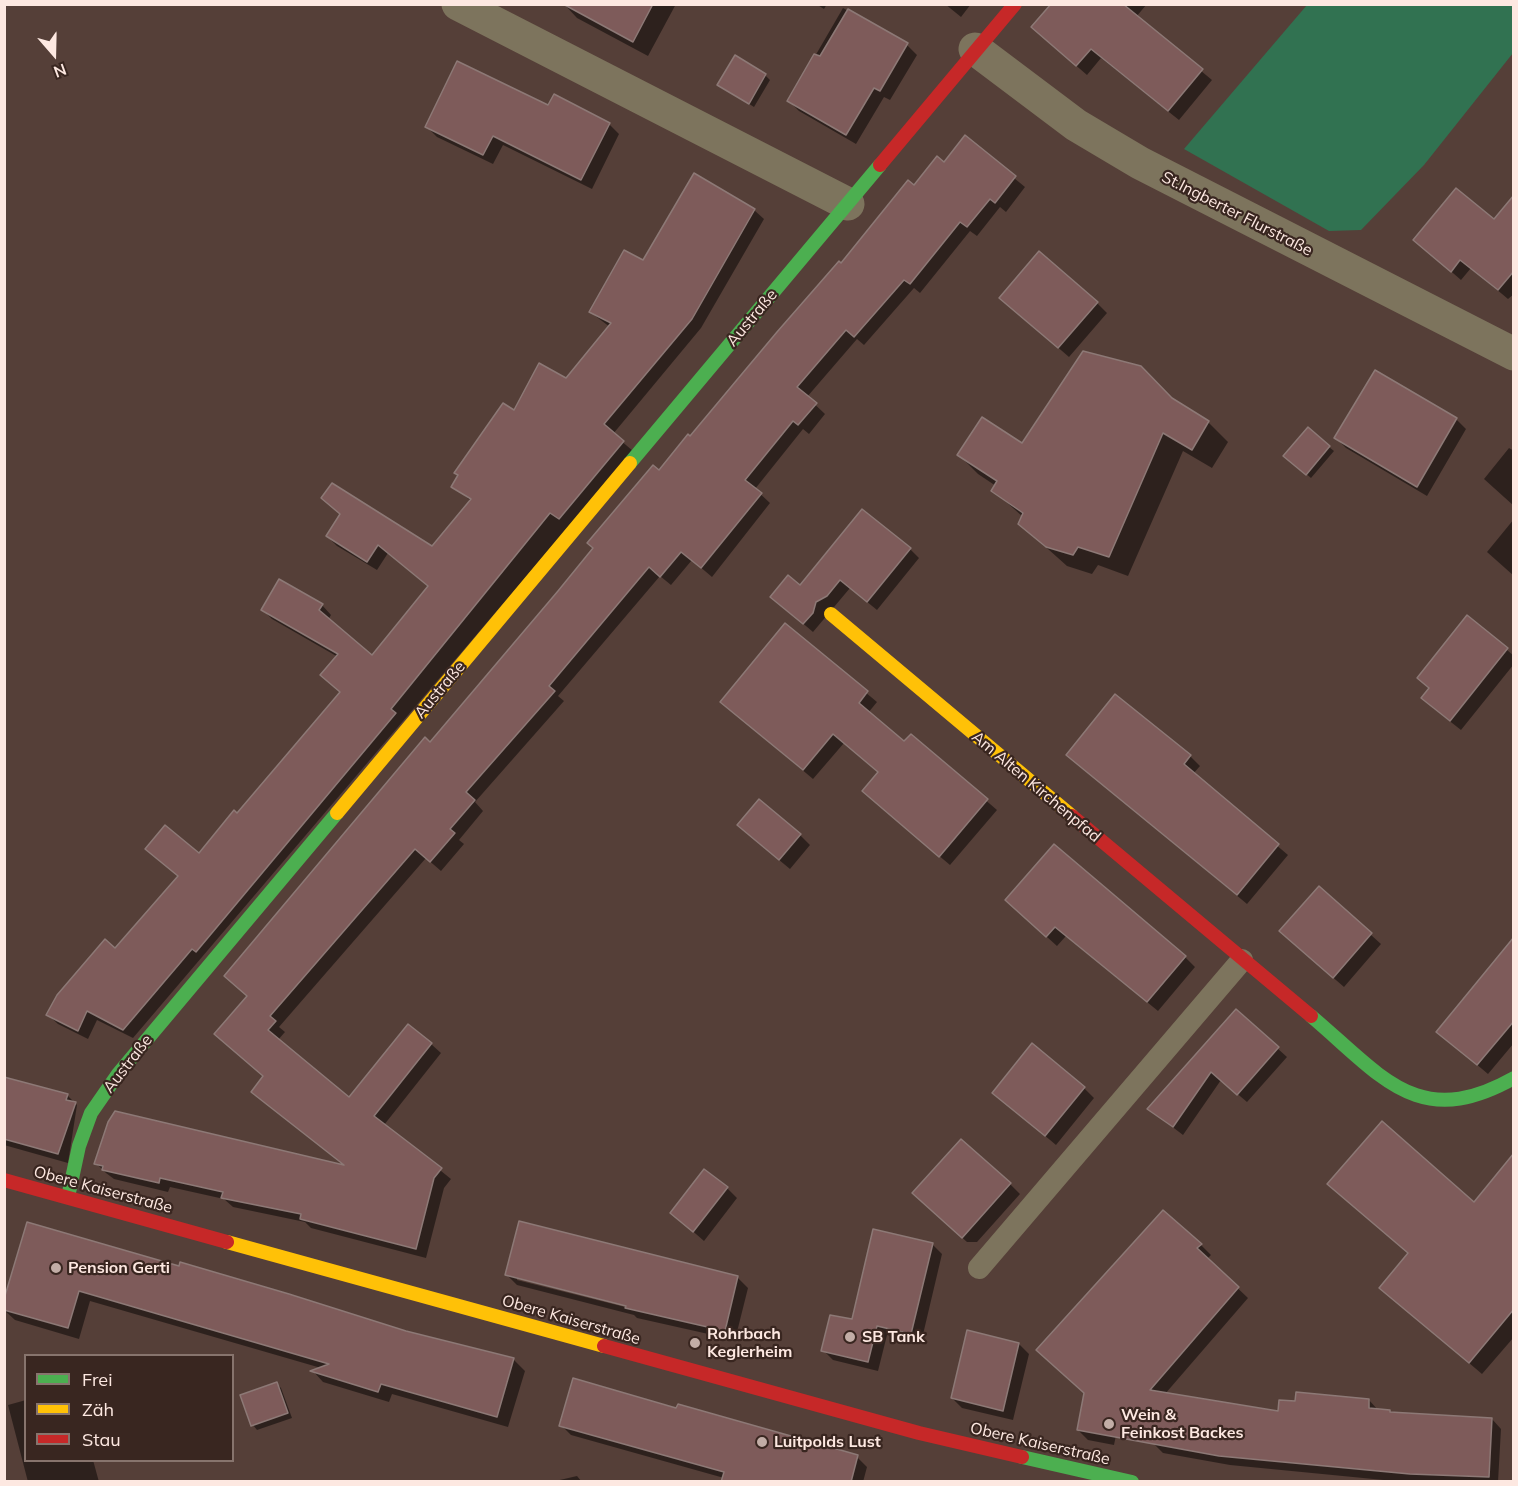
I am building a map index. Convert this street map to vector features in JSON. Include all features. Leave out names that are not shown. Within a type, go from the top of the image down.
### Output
[{"type":"street","points":[[458,4],[848,204]]},
{"type":"street","name":"Austraße","points":[[68,1197],[79,1146],[91,1113],[118,1074],[1015,4]]},
{"type":"street","name":"St.Ingberter Flurstraße","points":[[975,49],[1076,125],[1140,163],[1514,354]]},
{"type":"street","name":"Am Alten Kirchenpfad","points":[[831,614],[1382,1076],[1419,1098],[1455,1102],[1484,1096],[1514,1078]]},
{"type":"street","name":"Obere Kaiserstraße","points":[[4,1180],[919,1433],[1132,1482]]},
{"type":"lane","points":[[979,1268],[1242,960]]},
{"type":"green space","points":[[1307,5],[1513,5],[1513,53],[1424,165],[1361,230],[1329,231],[1184,149]]},
{"type":"building","points":[[563,4],[653,4],[633,42]]},
{"type":"building","points":[[1051,4],[1123,4],[1203,69],[1168,111],[1091,49],[1076,66],[1031,27]]},
{"type":"building","points":[[848,9],[908,43],[880,91],[874,88],[846,135],[787,101],[814,54],[820,56]]},
{"type":"building","points":[[735,55],[766,74],[749,104],[717,85]]},
{"type":"building","points":[[457,61],[548,105],[554,94],[610,123],[581,180],[493,136],[483,155],[425,127]]},
{"type":"building","points":[[965,135],[1016,176],[995,203],[990,199],[967,227],[960,222],[910,284],[904,280],[854,337],[846,330],[797,387],[817,403],[798,425],[793,421],[745,480],[762,493],[701,568],[681,552],[660,577],[649,567],[549,686],[555,691],[466,792],[475,800],[450,829],[455,833],[430,862],[415,849],[270,1016],[276,1021],[268,1030],[349,1097],[408,1024],[432,1043],[374,1116],[442,1168],[434,1178],[416,1249],[300,1219],[301,1214],[221,1198],[223,1192],[160,1178],[159,1183],[102,1170],[103,1166],[94,1164],[108,1122],[115,1111],[344,1165],[251,1092],[263,1076],[214,1034],[247,996],[224,976],[425,737],[430,742],[558,591],[593,548],[587,543],[653,465],[659,470],[688,434],[690,436],[777,332],[839,261],[841,263],[908,180],[914,185],[937,156],[944,162]]},
{"type":"building","points":[[694,173],[755,209],[692,319],[604,424],[624,441],[559,519],[550,513],[391,709],[396,713],[196,952],[192,949],[123,1030],[87,1011],[78,1031],[46,1015],[57,995],[105,939],[115,948],[178,876],[145,849],[165,825],[199,853],[234,810],[237,813],[340,692],[320,675],[338,654],[261,610],[279,579],[323,604],[319,610],[372,655],[428,586],[378,545],[367,562],[326,536],[340,514],[321,498],[332,483],[432,546],[471,499],[451,487],[458,475],[454,473],[503,403],[514,410],[539,363],[566,378],[611,323],[589,312],[624,250],[643,260]]},
{"type":"building","points":[[1456,188],[1494,219],[1514,195],[1514,271],[1498,290],[1460,260],[1451,272],[1413,240]]},
{"type":"building","points":[[1039,251],[1098,302],[1058,348],[999,298]]},
{"type":"building","points":[[1083,351],[1141,366],[1172,398],[1209,421],[1192,450],[1163,433],[1109,557],[1078,547],[1073,555],[1046,547],[1018,524],[1023,513],[991,491],[997,481],[957,455],[982,417],[1022,443]]},
{"type":"building","points":[[1375,370],[1457,418],[1417,487],[1334,438]]},
{"type":"building","points":[[1308,427],[1330,446],[1306,475],[1283,456]]},
{"type":"building","points":[[862,509],[911,548],[867,602],[840,580],[827,596],[816,602],[813,613],[803,624],[770,597],[788,575],[800,585]]},
{"type":"building","points":[[1467,615],[1508,648],[1450,721],[1421,698],[1429,688],[1417,678]]},
{"type":"building","points":[[785,623],[868,691],[859,703],[904,741],[911,734],[988,799],[939,857],[862,791],[878,772],[833,734],[803,770],[720,702]]},
{"type":"building","points":[[1115,694],[1191,755],[1184,764],[1279,844],[1237,895],[1066,755]]},
{"type":"building","points":[[759,799],[801,834],[779,860],[737,825]]},
{"type":"building","points":[[1054,844],[1186,956],[1147,1002],[1055,927],[1046,937],[1005,900]]},
{"type":"building","points":[[1319,886],[1372,933],[1333,978],[1279,931]]},
{"type":"building","points":[[1514,937],[1514,1021],[1477,1065],[1436,1032]]},
{"type":"building","points":[[1236,1009],[1279,1047],[1237,1095],[1211,1072],[1173,1127],[1147,1109]]},
{"type":"building","points":[[1032,1043],[1085,1087],[1045,1136],[992,1093]]},
{"type":"building","points":[[4,1077],[68,1094],[66,1100],[76,1102],[58,1154],[4,1139]]},
{"type":"building","points":[[1382,1121],[1474,1202],[1514,1153],[1514,1309],[1469,1363],[1379,1288],[1408,1253],[1327,1184]]},
{"type":"building","points":[[961,1139],[1011,1183],[962,1238],[912,1193]]},
{"type":"building","points":[[704,1169],[728,1187],[693,1232],[670,1213]]},
{"type":"building","points":[[1163,1210],[1202,1244],[1197,1248],[1239,1287],[1150,1390],[1278,1411],[1279,1400],[1295,1401],[1296,1392],[1369,1399],[1369,1408],[1390,1410],[1390,1412],[1492,1418],[1489,1477],[1410,1474],[1219,1456],[1077,1430],[1084,1393],[1036,1350]]},
{"type":"building","points":[[519,1221],[738,1276],[725,1331],[625,1308],[626,1306],[505,1275]]},
{"type":"building","points":[[27,1222],[179,1266],[180,1262],[406,1331],[514,1358],[497,1417],[381,1384],[378,1392],[310,1371],[329,1364],[79,1291],[68,1328],[4,1310],[4,1299]]},
{"type":"building","points":[[873,1229],[933,1243],[911,1334],[877,1326],[868,1362],[821,1351],[830,1315],[852,1319]]},
{"type":"building","points":[[967,1330],[1019,1343],[1003,1411],[951,1398]]},
{"type":"building","points":[[573,1378],[676,1408],[678,1404],[858,1455],[851,1482],[721,1482],[724,1472],[559,1426]]},
{"type":"building","points":[[277,1382],[288,1413],[251,1426],[240,1395]]},
{"type":"traffic: fast","points":[[630,463],[880,165]]},
{"type":"traffic: fast","points":[[68,1197],[79,1146],[91,1113],[118,1074],[337,813]]},
{"type":"traffic: fast","points":[[1311,1016],[1381,1076],[1403,1090],[1426,1098],[1452,1100],[1481,1093],[1514,1078]]},
{"type":"traffic: fast","points":[[1022,1457],[1132,1482]]},
{"type":"traffic: slow","points":[[337,813],[630,463]]},
{"type":"traffic: slow","points":[[831,614],[1072,816]]},
{"type":"traffic: slow","points":[[227,1242],[604,1346]]},
{"type":"traffic: jam","points":[[880,165],[1015,4]]},
{"type":"traffic: jam","points":[[1072,816],[1311,1016]]},
{"type":"traffic: jam","points":[[4,1180],[227,1242]]},
{"type":"traffic: jam","points":[[604,1346],[919,1433],[1022,1457]]},
{"type":"place","name":"Pension Gerti","points":[[56,1268]]},
{"type":"place","name":"SB Tank","points":[[850,1337]]},
{"type":"place","name":"Rohrbach Keglerheim","points":[[695,1343]]},
{"type":"place","name":"Wein & Feinkost Backes","points":[[1109,1424]]},
{"type":"place","name":"Luitpolds Lust","points":[[762,1442]]}]
